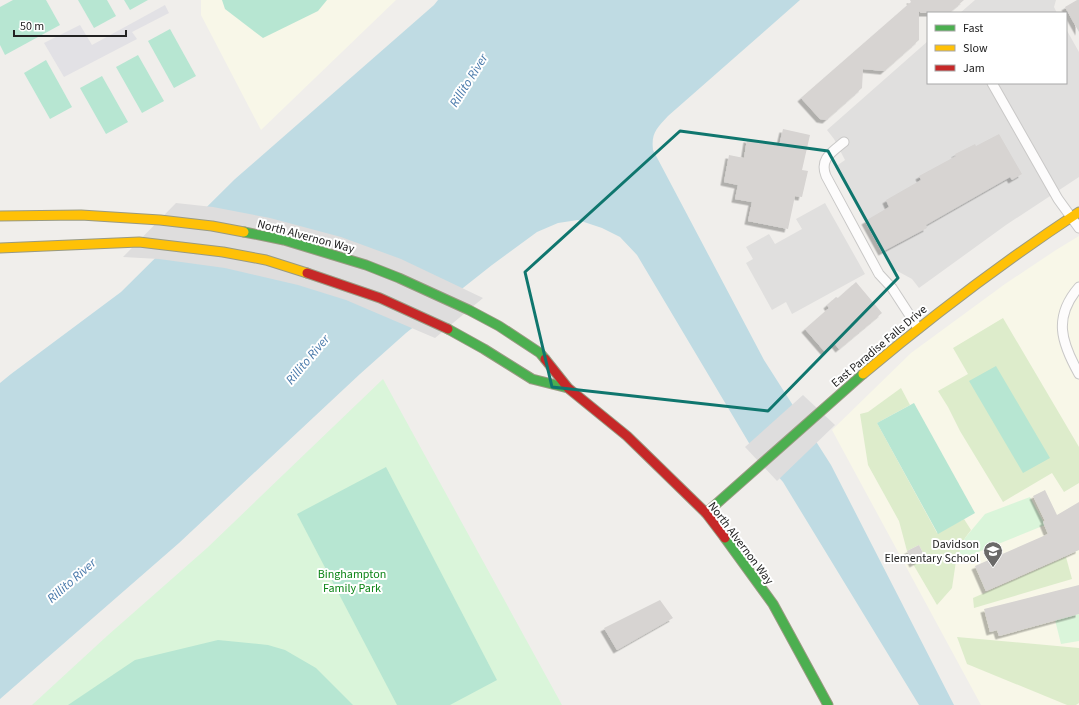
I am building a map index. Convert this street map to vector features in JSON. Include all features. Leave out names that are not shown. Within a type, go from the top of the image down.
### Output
[{"type":"main road","name":"East Paradise Falls Drive","points":[[706,514],[820,411],[918,328],[1024,248],[1079,212]]},
{"type":"main road","name":"North Alvernon Way","points":[[0,216],[81,215],[160,220],[212,226],[284,240],[366,265],[469,310],[499,326],[540,353],[568,388],[627,436],[706,514],[773,604],[828,705]]},
{"type":"main road","name":"North Alvernon Way","points":[[0,248],[139,242],[217,251],[266,260],[348,286],[380,298],[446,328],[484,349],[532,379],[568,388]]},
{"type":"lane","points":[[993,84],[1044,177],[1070,218],[1079,228]]},
{"type":"lane","points":[[844,142],[827,157],[824,162],[823,167],[826,176],[879,274],[892,288],[918,328]]},
{"type":"lane","points":[[1079,287],[1066,305],[1062,329],[1063,340],[1067,352],[1079,374]]},
{"type":"highlighted area","points":[[680,131],[828,151],[898,278],[768,411],[552,387],[525,272]]},
{"type":"shaded area","points":[[201,0],[396,0],[261,130],[201,15]]},
{"type":"shaded area","points":[[975,0],[1056,0],[1054,7],[1056,12],[961,12]]},
{"type":"shaded area","points":[[165,5],[169,13],[132,32],[137,39],[64,77],[44,43],[80,25],[92,45]]},
{"type":"shaded area","points":[[1067,31],[1079,52],[1079,177],[1006,225],[919,288],[912,279],[890,267],[835,167],[845,160],[834,139],[827,130],[927,42],[927,84],[1067,84]]},
{"type":"shaded area","points":[[825,203],[865,274],[792,314],[786,302],[772,310],[746,263],[753,259],[746,247],[769,234],[775,244],[802,229],[796,219]]},
{"type":"shaded area","name":"Davidson Elementary School","points":[[1079,236],[1079,705],[981,705],[832,430],[911,353],[1005,284]]},
{"type":"green space","points":[[13,0],[46,0],[60,25],[5,55],[0,45],[0,7]]},
{"type":"green space","points":[[78,0],[107,0],[116,16],[94,28]]},
{"type":"green space","points":[[124,0],[148,0],[130,10]]},
{"type":"green space","points":[[222,0],[327,0],[318,11],[263,38],[225,9]]},
{"type":"green space","points":[[170,29],[196,76],[174,88],[148,41]]},
{"type":"green space","points":[[138,55],[164,101],[142,113],[116,67]]},
{"type":"green space","points":[[46,60],[72,107],[50,119],[24,73]]},
{"type":"green space","points":[[102,76],[128,122],[106,134],[80,88]]},
{"type":"green space","points":[[1003,318],[1079,447],[1079,483],[1064,492],[1052,473],[1003,502],[960,431],[938,391],[968,374],[953,348]]},
{"type":"green space","points":[[996,366],[1050,458],[1023,473],[969,381]]},
{"type":"green space","name":"Binghampton Family Park","points":[[383,379],[562,705],[32,705],[107,636],[207,548]]},
{"type":"green space","points":[[901,388],[910,405],[877,423],[937,533],[964,519],[971,530],[965,538],[956,561],[952,588],[937,605],[913,564],[925,557],[919,545],[907,551],[899,521],[868,465],[860,414],[868,412]]},
{"type":"green space","points":[[914,403],[975,513],[938,534],[877,423]]},
{"type":"green space","points":[[386,467],[497,680],[450,705],[397,705],[297,514]]},
{"type":"green space","points":[[1030,497],[1045,525],[956,561],[965,538],[985,514]]},
{"type":"green space","points":[[1066,557],[1072,579],[974,608],[973,598]]},
{"type":"green space","points":[[1079,614],[1079,641],[1061,644],[1055,620]]},
{"type":"green space","points":[[957,637],[1079,648],[1079,703],[1076,705],[1067,705],[967,664]]},
{"type":"green space","points":[[218,640],[268,645],[285,650],[316,668],[353,705],[68,705],[135,660]]},
{"type":"water","name":"Rillito River","points":[[438,0],[800,0],[668,116],[654,135],[653,150],[764,360],[831,465],[954,705],[919,705],[783,482],[749,443],[637,255],[620,237],[602,228],[578,220],[558,223],[537,232],[492,265],[406,333],[179,543],[0,699],[0,383],[121,292],[235,179]]},
{"type":"pier","points":[[176,203],[213,207],[270,218],[341,237],[401,259],[483,298],[435,338],[346,300],[298,285],[225,268],[159,259],[123,257]]},
{"type":"pier","points":[[803,395],[835,425],[777,481],[745,447]]},
{"type":"building","points":[[910,0],[964,0],[950,12],[921,13],[919,11],[919,40],[884,71],[863,69],[862,88],[826,120],[820,119],[801,98],[911,2]]},
{"type":"building","points":[[1079,0],[1079,32],[1065,7]]},
{"type":"building","points":[[783,129],[810,135],[802,170],[808,171],[802,197],[795,196],[788,229],[748,221],[752,202],[735,199],[738,185],[724,182],[729,155],[744,158],[747,139],[779,146]]},
{"type":"building","points":[[999,134],[1022,174],[1012,180],[1010,177],[926,225],[927,228],[882,252],[865,221],[889,207],[886,200],[921,180],[919,176],[956,156],[955,154],[975,144],[976,146]]},
{"type":"building","points":[[856,282],[882,313],[839,349],[835,344],[825,352],[805,329],[829,308],[827,305],[836,297],[838,298]]},
{"type":"building","points":[[1045,490],[1057,515],[1079,502],[1079,550],[986,591],[975,566],[1048,534],[1043,522],[1045,521],[1033,496]]},
{"type":"building","points":[[919,545],[925,557],[913,564],[907,551]]},
{"type":"building","points":[[1079,585],[1079,614],[999,636],[997,630],[990,632],[984,609]]},
{"type":"building","points":[[660,600],[673,618],[617,650],[604,628]]},
{"type":"traffic: fast","points":[[244,232],[284,240],[366,265],[399,278],[469,310],[499,326],[540,353],[545,359]]},
{"type":"traffic: fast","points":[[448,329],[484,349],[532,379],[568,388]]},
{"type":"traffic: fast","points":[[706,513],[863,374]]},
{"type":"traffic: fast","points":[[725,538],[773,604],[828,705]]},
{"type":"traffic: slow","points":[[863,374],[968,290],[1079,212]]},
{"type":"traffic: slow","points":[[0,216],[81,215],[160,220],[212,226],[244,232]]},
{"type":"traffic: slow","points":[[0,248],[139,242],[223,252],[266,260],[307,273]]},
{"type":"traffic: jam","points":[[307,273],[380,298],[448,329]]},
{"type":"traffic: jam","points":[[545,359],[568,388],[627,436],[706,513],[725,538]]},
{"type":"place","name":"Davidson Elementary School","points":[[993,568]]}]
